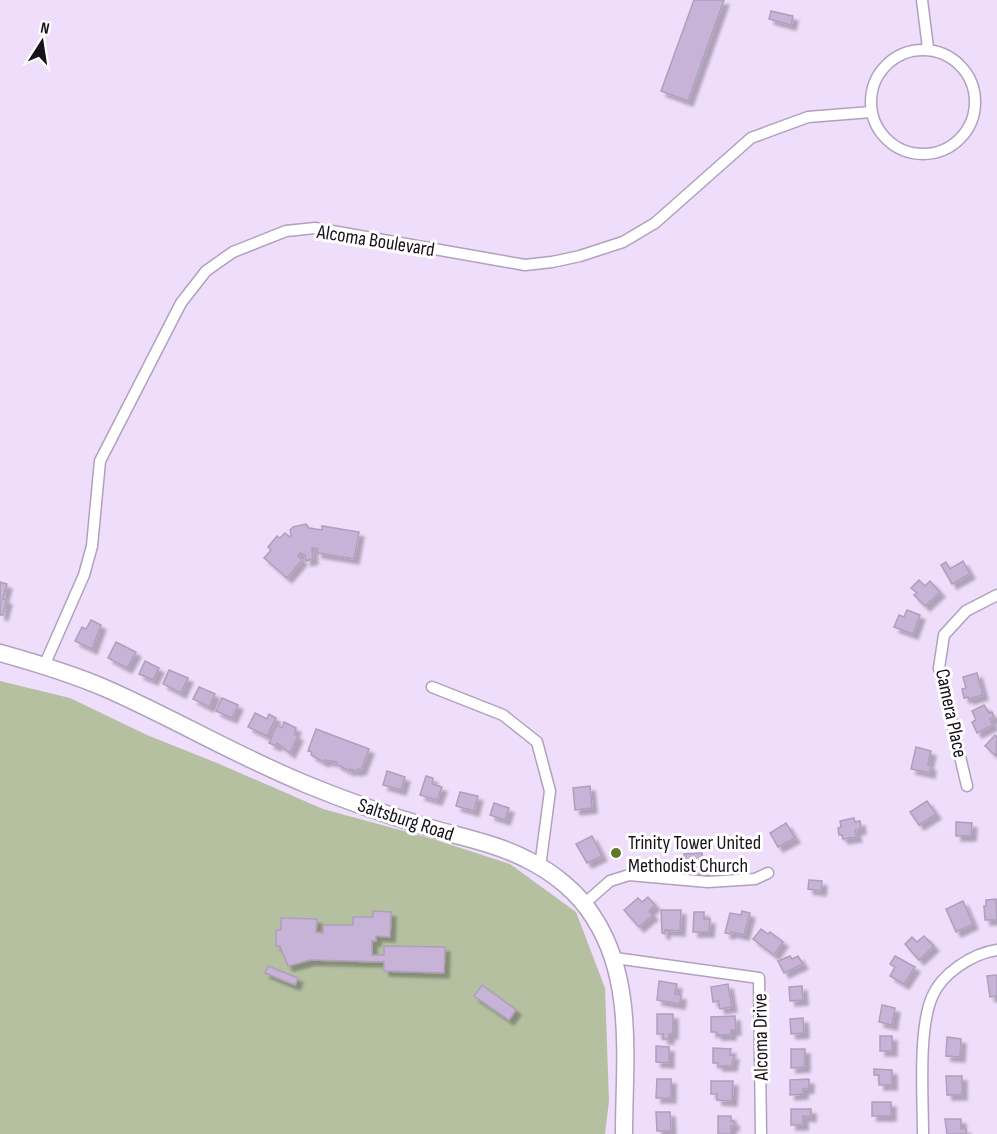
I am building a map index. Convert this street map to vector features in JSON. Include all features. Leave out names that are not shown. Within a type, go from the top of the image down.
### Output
[{"type":"main road","name":"Saltsburg Road","points":[[0,653],[107,689],[308,785],[367,808],[485,843],[525,858],[563,883],[584,904],[606,938],[615,958],[623,1007],[624,1134]]},
{"type":"street","points":[[922,0],[928,48]]},
{"type":"street","points":[[928,48],[946,54],[960,64],[967,72],[975,93],[976,107],[972,122],[964,135],[953,145],[941,151],[922,154],[904,151],[890,142],[879,130],[871,112],[873,85],[882,68],[899,55],[928,48]]},
{"type":"street","name":"Alcoma Boulevard","points":[[44,666],[84,575],[92,546],[100,461],[181,303],[206,271],[233,252],[286,231],[315,228],[525,265],[580,256],[623,242],[655,223],[751,138],[808,117],[871,112]]},
{"type":"street","name":"Camera Place","points":[[968,786],[939,668],[944,635],[966,611],[997,594]]},
{"type":"street","points":[[432,687],[503,715],[537,742],[550,791],[540,867]]},
{"type":"street","points":[[584,904],[610,882],[629,875],[708,882],[755,879],[768,873]]},
{"type":"street","points":[[923,1134],[924,1021],[932,995],[947,976],[966,961],[997,950]]},
{"type":"street","name":"Alcoma Drive","points":[[615,958],[759,978],[761,1134]]},
{"type":"green space","points":[[0,681],[70,698],[147,735],[323,809],[433,839],[510,864],[576,912],[605,988],[609,1101],[605,1134],[0,1134]]},
{"type":"building","points":[[694,0],[724,0],[688,101],[661,91]]},
{"type":"building","points":[[771,11],[793,16],[791,25],[769,19]]},
{"type":"building","points":[[306,524],[309,528],[322,530],[322,526],[359,532],[354,559],[317,553],[318,549],[312,548],[313,559],[306,561],[305,555],[300,553],[298,556],[302,560],[287,578],[264,558],[271,550],[268,547],[277,536],[280,538],[285,533],[290,537],[290,530],[293,527]]},
{"type":"building","points":[[963,561],[970,574],[952,584],[941,565],[946,562],[950,569]]},
{"type":"building","points":[[919,580],[925,586],[930,581],[940,592],[925,606],[914,595],[917,593],[911,588]]},
{"type":"building","points":[[0,582],[7,584],[3,599],[7,600],[3,615],[0,615]]},
{"type":"building","points":[[907,610],[920,615],[913,634],[894,627],[899,615],[904,617]]},
{"type":"building","points":[[91,620],[101,625],[92,649],[75,641],[82,627],[86,629]]},
{"type":"building","points":[[116,642],[136,652],[127,668],[108,658]]},
{"type":"building","points":[[145,661],[159,668],[153,680],[139,674]]},
{"type":"building","points":[[169,670],[188,678],[181,693],[163,684]]},
{"type":"building","points":[[977,673],[983,695],[964,698],[962,689],[966,688],[963,677]]},
{"type":"building","points":[[199,687],[215,694],[209,707],[193,699]]},
{"type":"building","points":[[222,698],[238,705],[232,718],[216,711]]},
{"type":"building","points":[[984,705],[989,713],[992,712],[994,717],[990,719],[993,725],[977,733],[972,722],[976,720],[972,711]]},
{"type":"building","points":[[255,713],[267,719],[269,714],[276,718],[267,736],[248,727]]},
{"type":"building","points":[[284,722],[296,728],[294,734],[298,736],[290,753],[277,743],[276,746],[269,743],[277,725],[282,728]]},
{"type":"building","points":[[316,729],[369,749],[361,770],[350,769],[350,771],[336,764],[337,762],[325,760],[324,762],[311,755],[312,752],[308,751]]},
{"type":"building","points":[[995,735],[997,737],[996,756],[985,746]]},
{"type":"building","points":[[916,747],[931,751],[928,765],[931,766],[930,773],[911,769]]},
{"type":"building","points":[[387,771],[405,777],[401,790],[383,785]]},
{"type":"building","points":[[426,776],[433,778],[432,784],[442,787],[437,800],[420,795]]},
{"type":"building","points":[[590,786],[592,808],[575,810],[573,788]]},
{"type":"building","points":[[460,792],[478,796],[474,811],[456,806]]},
{"type":"building","points":[[927,801],[936,814],[919,825],[910,812]]},
{"type":"building","points":[[494,803],[509,808],[505,820],[490,815]]},
{"type":"building","points":[[854,818],[855,822],[860,821],[861,829],[855,830],[857,837],[843,839],[842,835],[839,835],[840,821]]},
{"type":"building","points":[[956,822],[972,823],[971,836],[956,836]]},
{"type":"building","points":[[786,823],[795,838],[778,847],[770,833]]},
{"type":"building","points":[[592,836],[602,856],[587,863],[576,844]]},
{"type":"building","points":[[702,853],[703,864],[707,864],[707,871],[685,873],[685,869],[682,870],[681,857],[684,854]]},
{"type":"building","points":[[809,880],[822,881],[821,891],[808,889]]},
{"type":"building","points":[[648,897],[655,905],[649,911],[653,915],[639,927],[624,910],[638,898],[642,902]]},
{"type":"building","points":[[996,899],[997,920],[985,920],[986,900]]},
{"type":"building","points":[[963,901],[973,924],[956,932],[946,909]]},
{"type":"building","points":[[661,910],[681,910],[680,931],[665,930],[665,934],[662,933]]},
{"type":"building","points":[[373,911],[391,912],[390,937],[376,936],[376,941],[372,941],[372,955],[384,955],[384,946],[445,947],[444,973],[384,971],[384,962],[311,960],[288,966],[280,946],[276,946],[276,930],[281,930],[281,918],[317,919],[316,932],[323,933],[323,925],[353,925],[353,917],[373,917]]},
{"type":"building","points":[[742,911],[750,913],[744,935],[725,933],[730,913],[741,915]]},
{"type":"building","points":[[694,912],[704,912],[704,919],[710,919],[709,932],[693,932]]},
{"type":"building","points":[[761,929],[768,934],[770,932],[783,942],[774,955],[753,939]]},
{"type":"building","points":[[924,936],[934,946],[919,960],[905,944],[912,937],[917,942]]},
{"type":"building","points":[[790,956],[792,959],[798,956],[803,964],[784,973],[778,961]]},
{"type":"building","points":[[895,956],[915,967],[904,984],[890,976],[895,967],[890,964]]},
{"type":"building","points":[[268,966],[298,978],[295,985],[265,973]]},
{"type":"building","points":[[997,975],[997,996],[990,997],[987,976]]},
{"type":"building","points":[[659,981],[677,984],[675,994],[681,995],[680,1004],[657,1000]]},
{"type":"building","points":[[728,984],[732,1007],[720,1009],[718,1001],[713,1002],[711,987]]},
{"type":"building","points":[[482,985],[516,1010],[509,1020],[474,996]]},
{"type":"building","points":[[802,986],[803,1000],[790,1001],[789,987]]},
{"type":"building","points":[[882,1005],[895,1008],[892,1025],[879,1022]]},
{"type":"building","points":[[657,1014],[673,1014],[673,1034],[669,1034],[669,1039],[663,1039],[663,1034],[657,1034]]},
{"type":"building","points":[[735,1016],[736,1030],[731,1030],[731,1035],[717,1035],[716,1032],[711,1032],[711,1017]]},
{"type":"building","points":[[803,1018],[804,1033],[791,1034],[790,1019]]},
{"type":"building","points":[[880,1036],[892,1036],[892,1051],[880,1051]]},
{"type":"building","points":[[947,1037],[961,1039],[960,1057],[946,1056]]},
{"type":"building","points":[[656,1046],[669,1047],[669,1063],[656,1062]]},
{"type":"building","points":[[713,1048],[731,1049],[730,1055],[734,1055],[732,1066],[718,1066],[718,1063],[713,1063]]},
{"type":"building","points":[[791,1049],[805,1049],[805,1067],[791,1068]]},
{"type":"building","points":[[874,1069],[892,1070],[892,1085],[879,1085],[879,1075],[874,1075]]},
{"type":"building","points":[[946,1076],[962,1076],[962,1095],[947,1095]]},
{"type":"building","points":[[657,1079],[671,1079],[671,1098],[656,1098]]},
{"type":"building","points":[[809,1079],[809,1088],[803,1089],[803,1094],[790,1095],[790,1080]]},
{"type":"building","points":[[711,1081],[733,1081],[732,1101],[717,1100],[717,1094],[711,1094]]},
{"type":"building","points":[[872,1102],[891,1102],[891,1116],[872,1116]]},
{"type":"building","points":[[791,1109],[811,1109],[811,1117],[803,1116],[803,1125],[791,1125]]},
{"type":"building","points":[[656,1112],[670,1112],[671,1131],[657,1131]]},
{"type":"building","points":[[718,1116],[731,1116],[734,1126],[731,1126],[731,1134],[718,1134]]},
{"type":"building","points":[[945,1119],[961,1119],[961,1129],[966,1129],[966,1134],[947,1134]]},
{"type":"place","name":"Trinity Tower United Methodist Church","points":[[616,853]]}]
